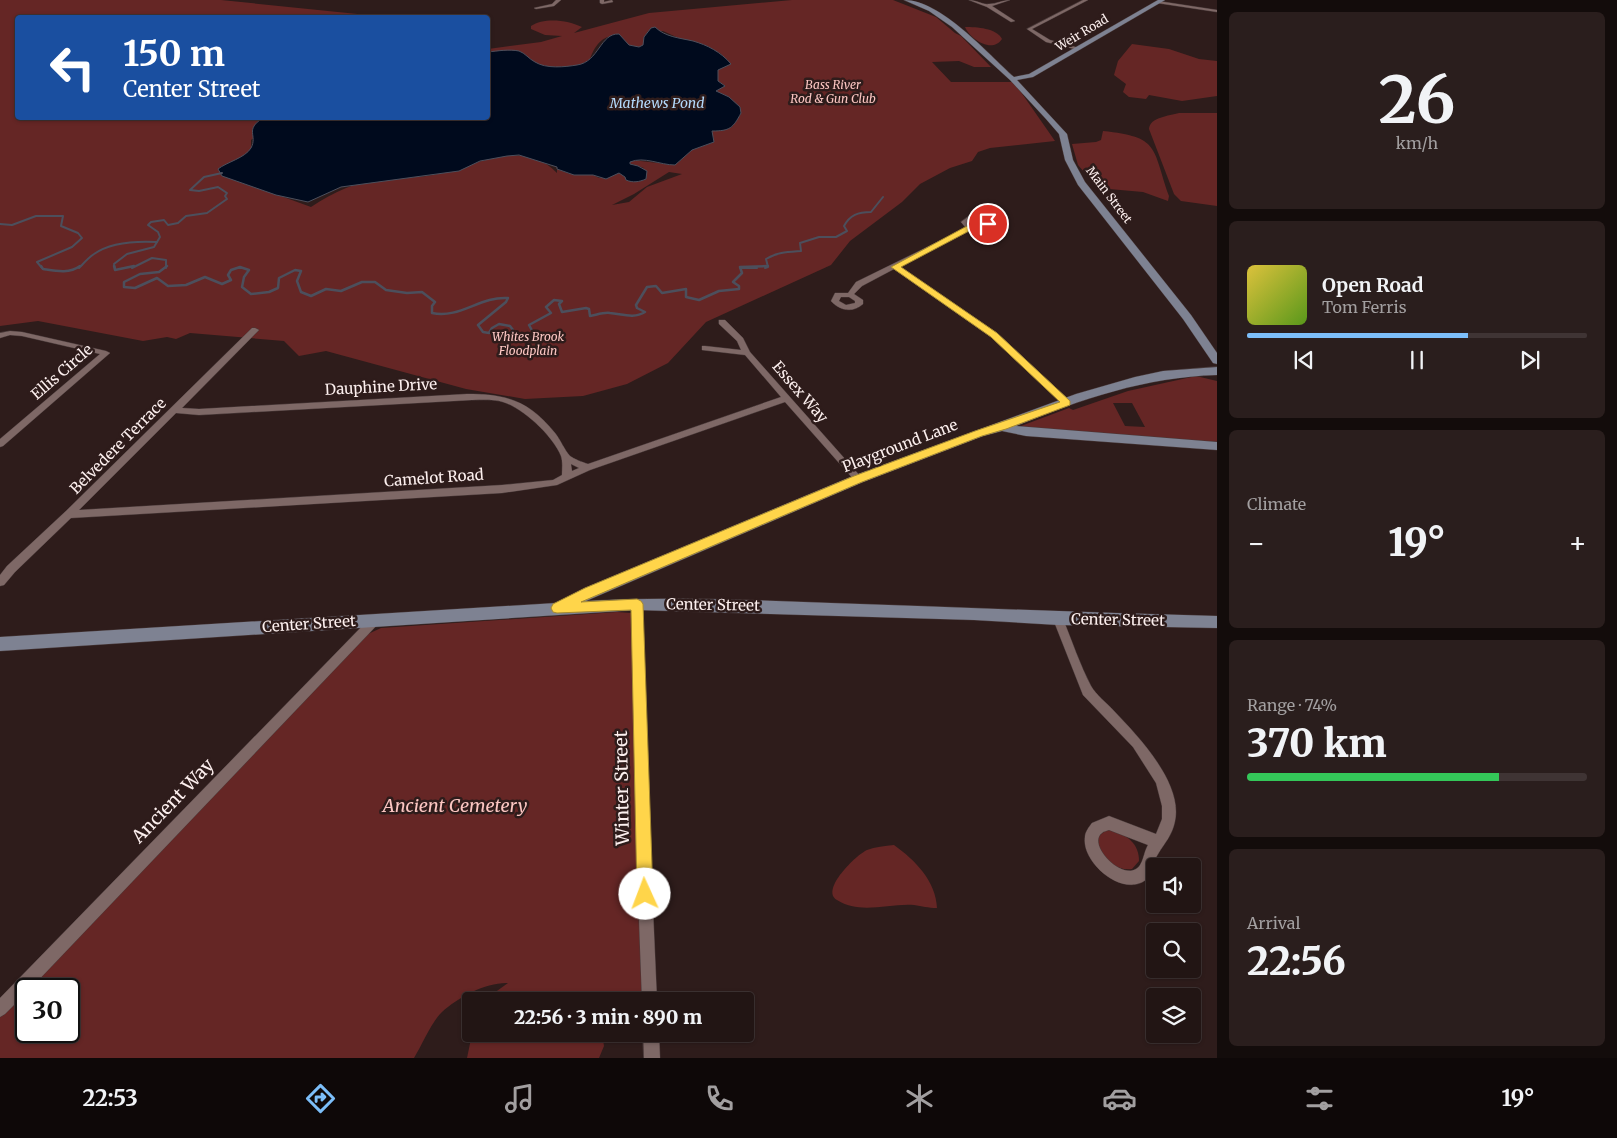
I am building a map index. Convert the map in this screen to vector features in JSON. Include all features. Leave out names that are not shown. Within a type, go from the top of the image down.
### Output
[{"type":"street","points":[[536,8],[553,6],[559,0]]},
{"type":"street","points":[[602,0],[601,2],[605,3],[611,2],[610,0]]},
{"type":"street","points":[[970,0],[989,6],[1013,21]]},
{"type":"street","points":[[989,6],[1008,0]]},
{"type":"street","points":[[1077,49],[1048,41],[1029,29],[1086,0]]},
{"type":"street","name":"Main Street","points":[[913,1],[945,19],[1012,79],[1063,134],[1069,160],[1081,183],[1215,354]]},
{"type":"street","points":[[1160,1],[1217,11]]},
{"type":"street","name":"Weir Road","points":[[1012,79],[1031,76],[1160,1]]},
{"type":"street","points":[[850,294],[859,284],[869,278],[895,267],[970,228]]},
{"type":"street","points":[[895,267],[994,335],[1067,403]]},
{"type":"street","name":"Essex Way","points":[[722,322],[740,340],[747,353],[858,479]]},
{"type":"street","name":"Belvedere Terrace","points":[[0,582],[11,569],[255,330]]},
{"type":"street","name":"Ellis Circle","points":[[0,336],[10,332],[106,353],[0,444]]},
{"type":"street","points":[[705,348],[747,353]]},
{"type":"street","points":[[1002,427],[1124,384],[1166,374],[1217,370]]},
{"type":"street","name":"Dauphine Drive","points":[[174,410],[199,412],[490,397],[511,402],[527,411],[543,424],[566,457],[587,468]]},
{"type":"street","name":"Camelot Road","points":[[69,514],[502,489],[554,482],[587,468],[787,398]]},
{"type":"street","name":"Playground Lane","points":[[557,608],[590,592],[858,479],[979,433],[1002,427],[1026,432],[1217,446]]},
{"type":"street","points":[[566,457],[567,477]]},
{"type":"street","name":"Center Street","points":[[0,644],[637,604],[954,613],[1058,619],[1217,622]]},
{"type":"street","name":"Winter Street","points":[[637,604],[650,992]]},
{"type":"street","points":[[1058,619],[1087,692],[1137,743],[1162,780],[1169,806],[1164,836],[1150,854],[1146,870],[1141,875],[1135,878],[1112,872],[1100,862],[1094,853],[1091,835],[1095,828],[1101,824],[1118,825],[1147,839],[1159,841]]},
{"type":"street","name":"Ancient Way","points":[[0,1009],[374,620]]},
{"type":"street","points":[[651,1042],[652,1058]]},
{"type":"green space","points":[[0,0],[221,0],[367,15],[15,15],[15,120],[282,120],[269,126],[251,140],[251,153],[223,175],[311,207],[337,192],[375,179],[432,175],[499,157],[514,155],[544,162],[557,173],[557,169],[570,174],[593,175],[599,178],[619,173],[625,177],[644,168],[629,163],[632,160],[675,165],[692,150],[714,142],[712,131],[732,127],[741,113],[729,97],[716,91],[724,85],[718,81],[718,70],[726,59],[720,53],[703,49],[663,31],[648,31],[644,37],[656,50],[629,47],[623,40],[616,37],[604,38],[595,48],[589,63],[568,69],[490,59],[490,49],[541,42],[562,36],[545,35],[531,29],[531,26],[542,21],[563,21],[582,27],[574,33],[649,13],[792,0],[893,0],[936,17],[961,36],[991,67],[974,67],[959,61],[932,62],[951,82],[1014,82],[1055,141],[990,148],[978,152],[972,161],[950,168],[920,184],[902,202],[850,241],[831,265],[706,322],[668,363],[627,384],[583,396],[525,399],[466,389],[326,351],[299,356],[284,341],[190,333],[176,339],[167,337],[143,341],[38,321],[0,326]],"holes":[[[669,172],[682,174],[647,187],[629,202],[612,205],[634,194]]]},
{"type":"green space","points":[[965,27],[991,30],[1002,39],[993,45],[987,45],[971,36]]},
{"type":"green space","points":[[1132,44],[1169,49],[1199,59],[1217,61],[1217,96],[1182,101],[1149,95],[1146,99],[1129,97],[1123,92],[1126,84],[1114,75],[1118,61]]},
{"type":"green space","points":[[1179,113],[1217,113],[1217,206],[1181,201],[1174,194],[1149,129],[1156,119]]},
{"type":"green space","points":[[1103,131],[1135,137],[1151,147],[1160,166],[1169,196],[1168,201],[1143,192],[1098,188],[1078,165],[1072,144],[1101,140]]},
{"type":"green space","points":[[1196,376],[1217,381],[1217,442],[1028,430],[1021,426],[1069,408],[1073,410],[1128,391]],"holes":[[[1113,403],[1132,403],[1145,427],[1125,426]]]},
{"type":"green space","name":"Ancient Cemetery","points":[[617,612],[631,613],[643,992],[496,992],[508,983],[500,983],[473,992],[462,992],[462,997],[438,1016],[414,1058],[0,1058],[0,1015],[15,999],[15,1043],[80,1043],[80,978],[36,978],[368,634],[381,628]]},
{"type":"green space","points":[[1112,829],[1127,837],[1137,849],[1139,861],[1132,869],[1117,867],[1108,862],[1101,854],[1098,837],[1106,830]]},
{"type":"green space","points":[[894,845],[917,864],[923,872],[933,889],[937,908],[904,905],[865,908],[855,907],[837,900],[833,895],[833,889],[836,881],[848,865],[867,850]]},
{"type":"green space","points":[[470,1042],[603,1042],[604,1046],[599,1058],[467,1058]]},
{"type":"water","name":"Mathews Pond","points":[[655,27],[668,35],[709,47],[727,60],[731,64],[718,70],[718,81],[725,86],[716,91],[729,97],[740,107],[741,113],[730,128],[712,131],[714,142],[692,150],[675,165],[646,160],[630,162],[630,164],[647,171],[646,179],[641,181],[626,180],[619,173],[606,179],[593,175],[574,175],[557,169],[557,167],[519,155],[480,161],[459,171],[341,187],[308,202],[276,195],[222,176],[218,169],[240,157],[251,148],[253,129],[260,120],[490,120],[490,52],[519,51],[535,62],[545,66],[572,66],[584,63],[590,59],[603,43],[613,35],[619,34],[629,45],[639,47],[643,45],[644,37],[651,28]]},
{"type":"waterway","points":[[157,242],[160,237],[158,232],[148,225],[151,222],[164,220],[168,225],[178,223],[186,216],[207,213],[227,199],[225,196],[227,193],[218,187],[199,191],[190,190],[204,177],[222,173]]},
{"type":"waterway","points":[[768,266],[766,259],[770,257],[801,251],[800,243],[819,237],[836,237],[847,231],[844,226],[849,219],[858,214],[871,212],[883,197]]},
{"type":"waterway","points":[[0,224],[12,225],[36,216],[63,216],[61,226],[78,233],[82,238],[72,247],[37,262],[42,268]]},
{"type":"waterway","points":[[79,268],[92,256],[108,247],[133,242],[157,242]]},
{"type":"waterway","points":[[115,268],[114,264],[127,254],[154,247],[157,242]]},
{"type":"waterway","points":[[132,268],[152,258],[166,260],[166,267]]},
{"type":"waterway","points":[[41,266],[43,269],[62,271],[76,269],[80,266]]},
{"type":"waterway","points":[[114,266],[115,270],[134,266]]},
{"type":"waterway","points":[[740,268],[768,266]]},
{"type":"waterway","points":[[765,268],[768,266]]},
{"type":"waterway","points":[[166,267],[159,272],[140,274],[124,282],[124,287],[135,288],[157,278],[168,286],[186,285],[205,277],[222,284],[231,280],[228,275],[231,270],[240,267],[249,270],[244,277],[242,287],[251,294],[269,292],[278,288],[279,278],[295,270],[301,271],[297,281],[301,292],[311,296],[326,289],[341,291],[362,282],[375,282],[386,290],[407,293],[422,292],[435,302],[432,306],[432,313],[452,313],[488,300],[508,298],[506,302],[478,325],[483,332],[489,333],[492,328],[499,324],[510,326],[513,330],[510,336],[519,339],[535,336],[529,325],[551,313],[546,307],[554,300],[562,301],[559,304],[562,312],[586,308],[589,309],[590,316],[603,313],[628,316],[637,315],[645,312],[637,308],[636,305],[647,287],[656,286],[662,293],[686,289],[686,297],[699,300],[719,291],[739,289],[739,286],[733,282],[742,273],[740,268]]},
{"type":"waterway","points":[[740,268],[757,268]]},
{"type":"route","points":[[645,894],[637,604],[557,608],[590,592],[858,479],[979,433],[1002,427],[1067,403],[994,335],[895,267],[970,228],[985,229],[988,224]]},
{"type":"park label","name":"Bass River Rod & Gun Club","points":[[833,92]]},
{"type":"park label","name":"Whites Brook Floodplain","points":[[528,344]]}]
